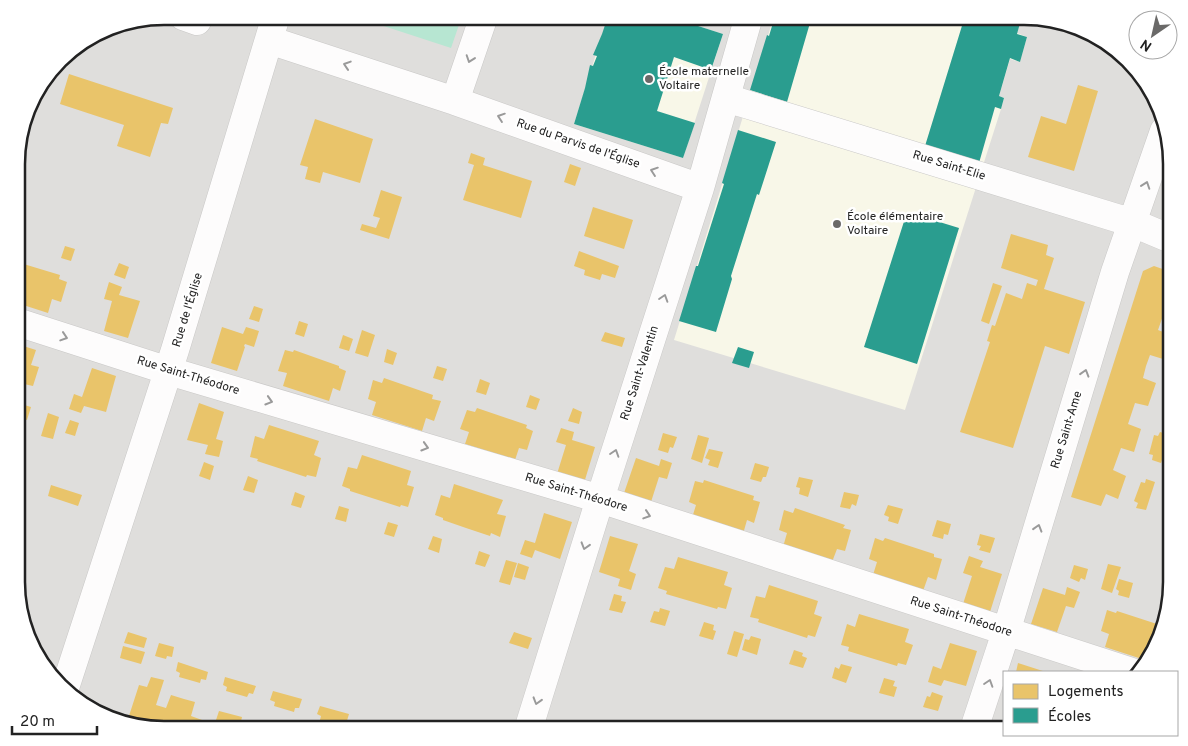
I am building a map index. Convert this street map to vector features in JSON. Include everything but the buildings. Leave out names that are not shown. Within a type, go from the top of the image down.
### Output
[{"type":"street","points":[[455,101],[481,25]]},
{"type":"street","name":"Rue Saint-Valentin","points":[[531,721],[700,188],[726,98],[742,25]]},
{"type":"street","name":"Rue du Parvis de l'Église","points":[[272,28],[455,101],[700,188]]},
{"type":"street","name":"Rue de l'Église","points":[[67,681],[169,371],[272,28]]},
{"type":"street","name":"Rue Saint-Elie","points":[[726,98],[1133,223],[1163,236]]},
{"type":"street","name":"Rue Saint-Ame","points":[[977,721],[1006,632],[1115,272],[1161,141]]},
{"type":"street","name":"Rue Saint-Théodore","points":[[25,324],[169,371],[600,499],[1129,671]]},
{"type":"shaded area","points":[[155,25],[1024,25],[1060,30],[1101,48],[1128,72],[1144,95],[1158,128],[1163,155],[1163,591],[1156,627],[1140,659],[1130,671],[1003,671],[1003,721],[164,721],[146,720],[119,714],[87,698],[66,680],[48,659],[36,635],[26,600],[26,146],[32,119],[39,103],[48,87],[60,72],[79,54],[95,44],[119,32]]},
{"type":"shaded area","name":"École maternelle Voltaire","points":[[605,25],[695,25],[723,34],[683,158],[574,124]]},
{"type":"shaded area","name":"École élémentaire Voltaire","points":[[771,25],[1019,25],[1017,33],[1027,37],[1020,62],[1010,59],[999,96],[1004,98],[1001,109],[905,410],[674,340]]},
{"type":"green space","points":[[381,25],[459,25],[451,48]]},
{"type":"place","name":"École maternelle Voltaire","points":[[649,79]]},
{"type":"place","name":"École élémentaire Voltaire","points":[[837,224]]}]
